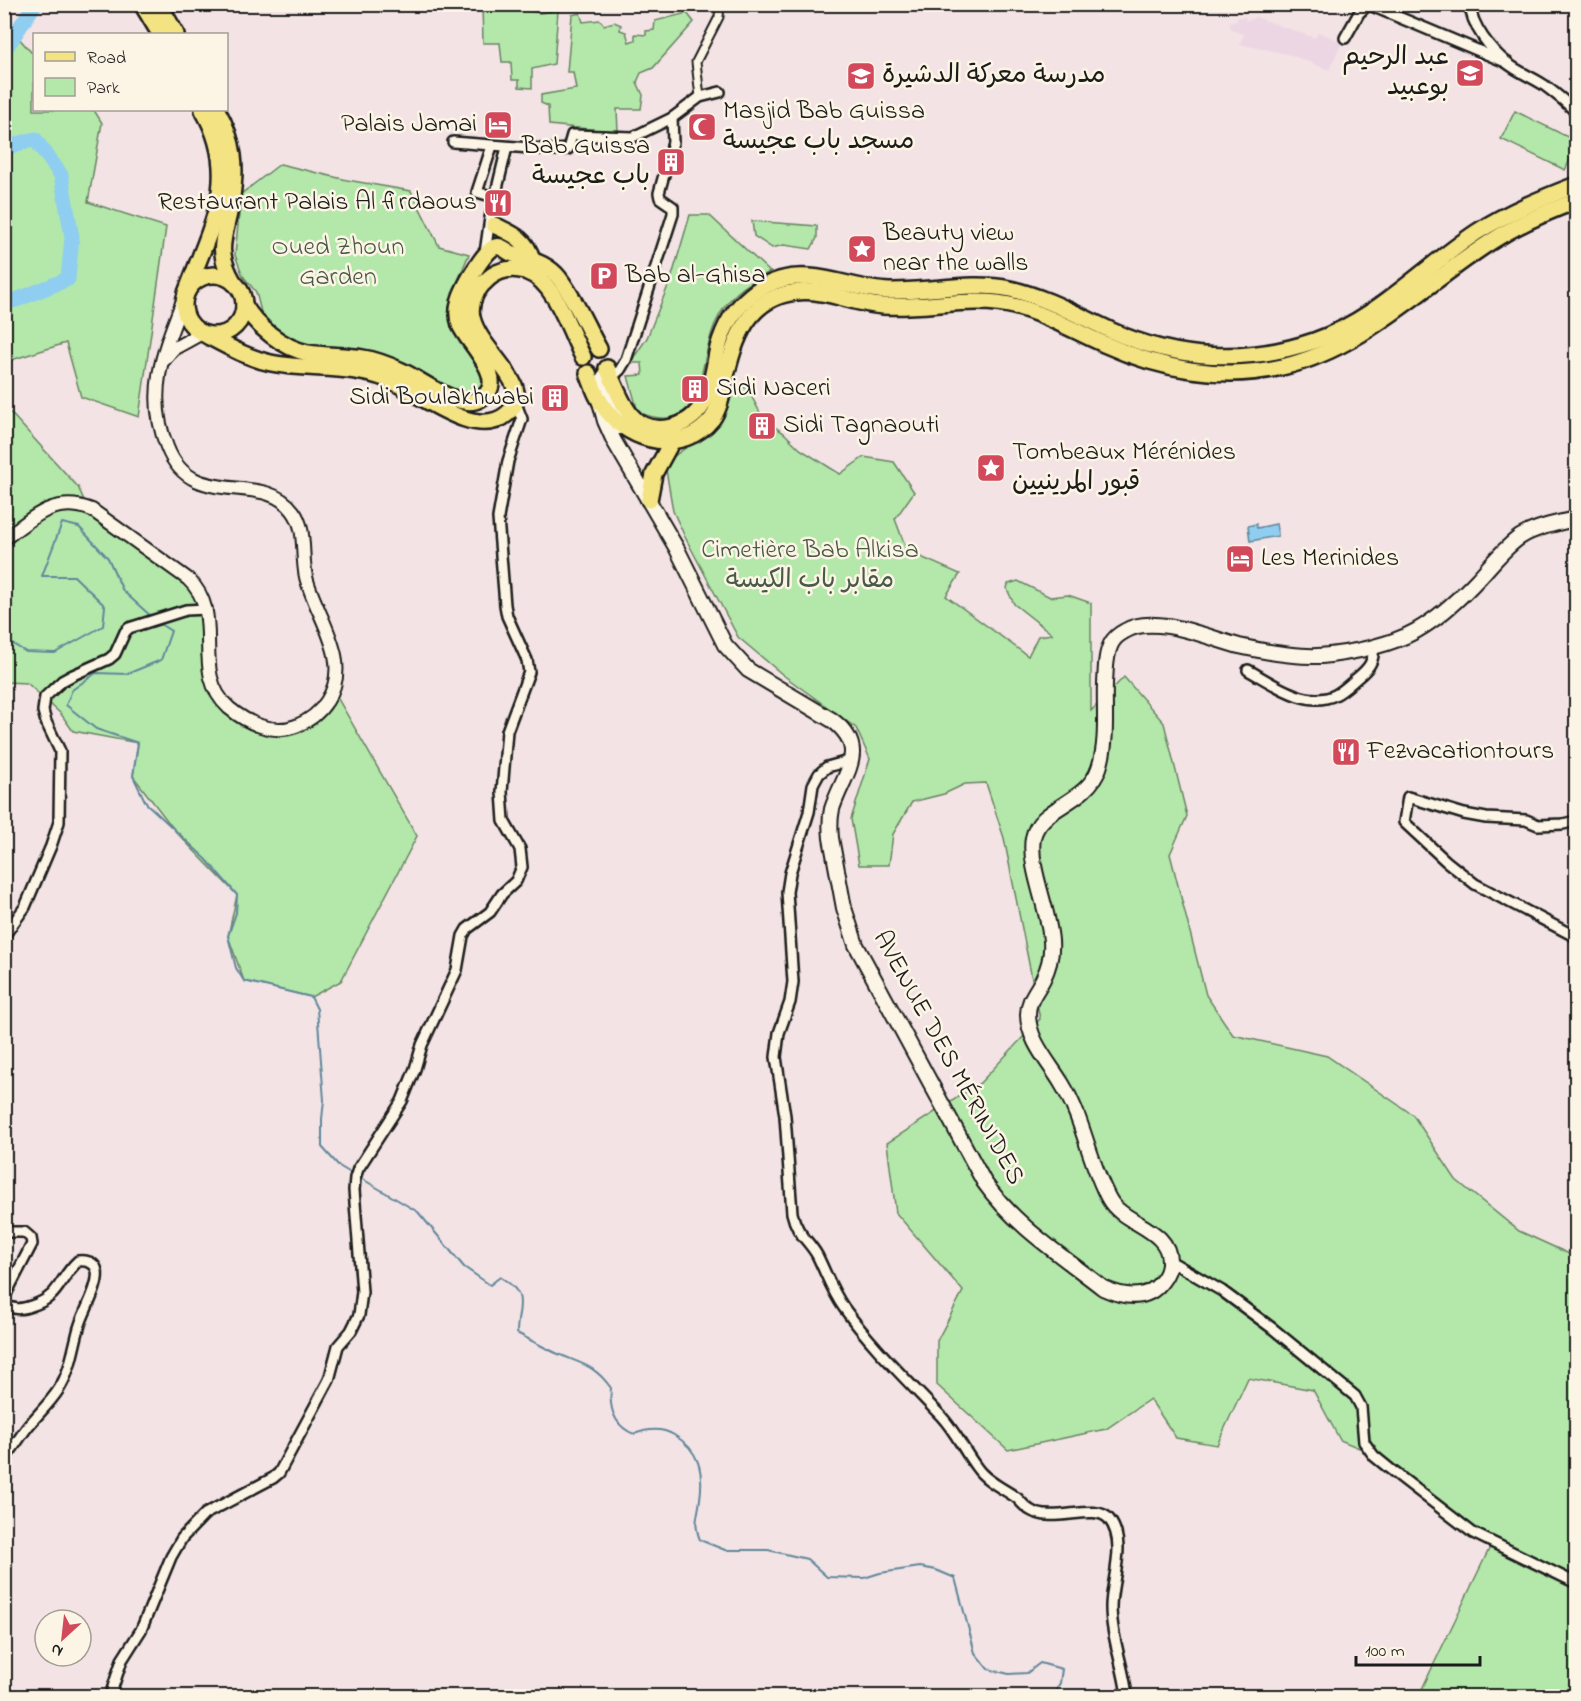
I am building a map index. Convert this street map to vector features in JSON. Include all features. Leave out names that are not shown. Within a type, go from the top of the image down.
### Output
[{"type":"main road","points":[[142,4],[159,33]]},
{"type":"main road","points":[[159,4],[175,33]]},
{"type":"main road","points":[[204,111],[212,124],[222,160],[221,194],[214,223],[185,296],[186,318],[193,327],[243,354],[272,364],[348,369],[370,373],[404,387],[450,413],[475,422],[487,423],[497,420],[510,411],[515,401],[516,391],[512,380],[476,330],[471,319],[471,309],[475,296],[483,283],[501,271],[528,272],[545,282],[583,357],[583,367],[602,373],[628,413],[639,422],[658,429],[686,422],[705,401],[722,336],[736,309],[747,297],[766,284],[796,276],[820,278],[887,291],[966,286],[1003,288],[1034,296],[1120,335],[1174,351],[1221,357],[1271,352],[1315,340],[1350,324],[1488,225],[1532,201],[1576,185]]},
{"type":"main road","points":[[218,111],[230,136],[234,161],[231,204],[222,254],[226,269],[241,293],[244,305],[258,322],[291,347],[309,353],[365,358],[381,362],[455,399],[472,402],[484,396],[490,387],[491,377],[486,364],[460,324],[458,308],[464,289],[485,256],[493,247],[500,247],[544,265],[559,278],[578,308],[599,349],[607,356],[608,363],[602,373],[600,402],[608,430],[649,500],[730,652],[748,670],[844,729],[850,738],[852,760]]},
{"type":"main road","points":[[600,402],[619,424],[646,439],[672,441],[699,431],[711,419],[720,400],[739,332],[765,302],[785,294],[802,292],[817,292],[887,306],[998,303],[1038,314],[1114,348],[1170,367],[1206,371],[1262,370],[1302,362],[1342,346],[1369,330],[1490,243],[1528,219],[1576,201]]},
{"type":"main road","points":[[492,222],[524,242],[529,248],[532,259]]},
{"type":"main road","points":[[185,296],[195,282],[207,276],[221,276],[234,283]]},
{"type":"main road","points":[[203,334],[219,335],[233,329],[240,320],[244,305]]},
{"type":"main road","points":[[583,357],[590,350],[599,349]]},
{"type":"main road","points":[[602,373],[619,424],[624,456]]},
{"type":"main road","points":[[649,500],[654,474],[672,441]]},
{"type":"main road","points":[[1170,1260],[1166,1249],[1152,1231],[1126,1216],[1112,1204],[1100,1182],[1081,1125],[1063,1086],[1037,1047],[1028,1024],[1028,1009],[1033,993],[1044,978],[1051,957],[1052,943],[1033,856],[1033,835],[1039,824],[1049,814],[1083,793],[1099,769],[1103,750],[1108,652],[1112,642],[1125,630],[1136,626],[1158,626],[1185,630],[1243,646],[1308,657],[1373,647],[1404,637],[1438,616],[1521,537],[1551,525],[1576,519]]},
{"type":"main road","name":"AVENUE DES MÉRINIDES","points":[[852,760],[832,811],[830,824],[848,925],[869,972],[984,1182],[997,1201],[1014,1219],[1103,1287],[1118,1295],[1132,1297],[1146,1295],[1159,1285],[1168,1272],[1170,1260]]},
{"type":"street","points":[[700,97],[696,62],[719,18],[720,4]]},
{"type":"street","points":[[1470,4],[1478,29],[1495,51],[1508,63]]},
{"type":"street","points":[[1345,38],[1359,13],[1368,6],[1372,6],[1508,63],[1544,85],[1576,112]]},
{"type":"street","points":[[453,142],[566,149],[569,148],[572,135],[633,137],[672,118],[700,97],[720,92]]},
{"type":"street","points":[[602,373],[626,360],[674,214],[673,207],[659,196],[674,142],[672,118]]},
{"type":"street","points":[[492,146],[477,192],[495,197]]},
{"type":"street","points":[[485,256],[495,197],[507,147]]},
{"type":"street","points":[[492,222],[507,251]]},
{"type":"street","points":[[4,539],[44,511],[56,506],[79,505],[92,510],[188,579],[204,599],[207,609],[208,664],[214,685],[227,705],[252,723],[280,729],[297,725],[314,716],[322,708],[333,690],[337,672],[336,662],[331,638],[308,584],[298,520],[282,500],[268,494],[205,484],[183,473],[175,464],[163,434],[157,398],[157,382],[161,363],[185,296]]},
{"type":"street","points":[[161,363],[173,350],[203,334]]},
{"type":"street","points":[[110,1696],[122,1660],[141,1630],[176,1547],[205,1514],[279,1473],[329,1380],[338,1346],[355,1324],[362,1303],[354,1190],[356,1174],[402,1101],[416,1069],[422,1045],[457,970],[463,936],[467,929],[490,912],[502,894],[516,880],[522,867],[520,849],[504,821],[502,810],[503,756],[507,731],[529,672],[527,660],[507,616],[498,532],[498,518],[508,461],[522,419],[515,401]]},
{"type":"street","points":[[4,936],[25,907],[59,822],[60,751],[46,722],[43,711],[45,697],[73,675],[109,659],[115,654],[125,632],[143,623],[186,610],[207,609]]},
{"type":"street","points":[[1248,670],[1277,687],[1301,697],[1334,696],[1364,673],[1374,656],[1373,647]]},
{"type":"street","points":[[852,760],[827,767],[819,774],[813,785],[787,892],[793,982],[790,1002],[779,1033],[776,1057],[785,1116],[794,1224],[802,1238],[816,1254],[843,1306],[891,1366],[942,1417],[983,1476],[1031,1510],[1044,1516],[1055,1517],[1097,1512],[1109,1519],[1114,1527],[1119,1547],[1111,1608],[1127,1696]]},
{"type":"street","points":[[1576,821],[1538,825],[1526,820],[1486,818],[1464,814],[1408,797],[1404,822],[1475,884],[1576,937]]},
{"type":"street","points":[[4,1229],[11,1232],[24,1232],[31,1239],[32,1244],[4,1299],[7,1306],[22,1309],[45,1302],[78,1261],[89,1262],[95,1266],[97,1273],[68,1371],[48,1404],[30,1423],[18,1443],[4,1459]]},
{"type":"street","points":[[1170,1260],[1222,1291],[1272,1328],[1355,1396],[1361,1407],[1364,1442],[1374,1456],[1398,1476],[1477,1536],[1506,1547],[1576,1583]]},
{"type":"shaded area","points":[[1238,17],[1245,17],[1247,21],[1256,17],[1315,38],[1318,32],[1342,42],[1329,70],[1288,54],[1239,44],[1244,35],[1232,30],[1229,22],[1237,21]]},
{"type":"green space","points":[[482,5],[497,5],[540,13],[558,10],[554,64],[532,69],[532,88],[519,87],[519,80],[512,80],[511,62],[502,62],[500,43],[483,43]]},
{"type":"green space","points":[[580,13],[583,22],[600,20],[604,25],[614,22],[621,25],[620,30],[626,32],[629,42],[635,40],[635,34],[646,35],[646,31],[654,30],[655,21],[687,13],[694,22],[653,68],[641,73],[637,82],[643,95],[641,109],[617,109],[618,132],[549,125],[548,106],[541,103],[541,95],[576,89],[573,72],[567,72],[572,15]]},
{"type":"green space","points":[[4,21],[33,53],[33,111],[95,111],[102,123],[88,202],[166,227],[139,417],[81,397],[66,343],[5,362]]},
{"type":"green space","points":[[1515,111],[1576,141],[1576,147],[1565,170],[1501,139]]},
{"type":"green space","name":"Oued Zhoun Garden","points":[[280,164],[347,180],[411,191],[439,246],[469,254],[454,290],[450,316],[460,342],[483,375],[482,393],[467,396],[387,356],[353,349],[305,344],[272,326],[261,312],[256,292],[243,276],[235,255],[241,194]]},
{"type":"green space","points":[[690,215],[709,215],[770,272],[738,292],[725,306],[709,340],[696,394],[688,407],[677,416],[660,418],[638,412],[628,376],[643,375],[642,363],[630,363],[647,338],[672,276]]},
{"type":"green space","points":[[752,221],[817,226],[817,238],[811,249],[784,245],[772,248],[754,236]]},
{"type":"green space","points":[[4,384],[7,409],[78,487],[89,511],[186,578],[209,623],[212,680],[243,725],[292,731],[334,692],[417,836],[341,981],[311,997],[244,981],[228,936],[237,895],[176,832],[133,776],[138,743],[73,731],[61,714],[27,683],[5,682]]},
{"type":"green space","name":"Cimetière Bab Alkisa مقابر باب الكيسة","points":[[734,384],[747,388],[764,420],[784,433],[800,449],[840,474],[864,457],[894,462],[914,492],[895,519],[907,551],[960,574],[946,596],[1028,656],[1038,636],[1052,634],[1014,604],[1007,589],[1008,584],[1018,581],[1050,597],[1068,595],[1091,603],[1091,711],[1124,677],[1164,723],[1187,816],[1170,854],[1206,995],[1233,1035],[1327,1056],[1413,1115],[1456,1180],[1519,1231],[1576,1257],[1576,1696],[1427,1696],[1420,1693],[1491,1545],[1388,1460],[1340,1440],[1313,1390],[1248,1378],[1217,1445],[1176,1438],[1150,1399],[1106,1429],[1008,1450],[937,1385],[937,1341],[963,1291],[896,1213],[887,1143],[980,1083],[1040,1019],[1004,838],[986,783],[965,784],[944,794],[912,802],[893,834],[889,865],[859,865],[851,819],[870,759],[856,728],[783,675],[738,637],[673,511],[665,464],[717,425],[730,401]]},
{"type":"water","points":[[1256,524],[1257,528],[1276,524],[1278,536],[1250,541],[1248,526]]},
{"type":"waterway","points":[[4,51],[35,4]]},
{"type":"waterway","points":[[4,148],[35,139],[61,175],[72,237],[68,279],[16,300],[4,302]]},
{"type":"waterway","points":[[4,639],[26,652],[55,653],[103,626],[105,606],[74,576],[42,576],[62,523],[79,527],[108,558],[123,591],[153,618]]},
{"type":"waterway","points":[[157,622],[171,631],[161,660],[127,674],[96,673],[72,690],[66,705],[96,729],[138,743],[133,776],[146,803],[206,859],[237,895],[236,913],[228,936],[236,968],[244,981],[311,997],[317,1009],[324,1100],[322,1147],[339,1166],[354,1175]]},
{"type":"waterway","points":[[359,1177],[418,1212],[464,1267],[490,1285],[500,1277],[510,1284],[516,1290],[520,1302],[517,1333],[599,1374],[611,1388],[614,1416],[627,1431],[634,1434],[649,1430],[664,1431],[674,1435],[689,1447],[700,1470],[701,1489],[696,1524],[700,1540],[725,1550],[768,1550],[807,1559],[827,1577],[864,1578],[880,1573],[920,1567],[936,1570],[955,1578],[975,1653],[988,1669],[1009,1674],[1027,1673],[1040,1663],[1062,1669],[1060,1683],[1053,1696]]},
{"type":"place","name":"عبد الرحيم بوعبيد","points":[[1470,73]]},
{"type":"place","name":"مدرسة معركة الدشيرة","points":[[861,76]]},
{"type":"place","name":"Palais Jamai","points":[[498,125]]},
{"type":"place","name":"Masjid Bab Guissa مسجد باب عجيسة","points":[[702,127]]},
{"type":"place","name":"Bab Guissa باب عجيسة","points":[[671,162]]},
{"type":"place","name":"Restaurant Palais Al firdaous","points":[[498,203]]},
{"type":"place","name":"Beauty view near the walls","points":[[862,249]]},
{"type":"place","name":"Bab al-Ghisa","points":[[604,276]]},
{"type":"place","name":"Sidi Naceri","points":[[695,389]]},
{"type":"place","name":"Sidi Boulakhwabi","points":[[555,398]]},
{"type":"place","name":"Sidi Tagnaouti","points":[[762,426]]},
{"type":"place","name":"Tombeaux Mérénides قبور المرينيين","points":[[991,468]]},
{"type":"place","name":"Les Merinides","points":[[1240,559]]},
{"type":"place","name":"Fezvacationtours","points":[[1346,752]]}]
